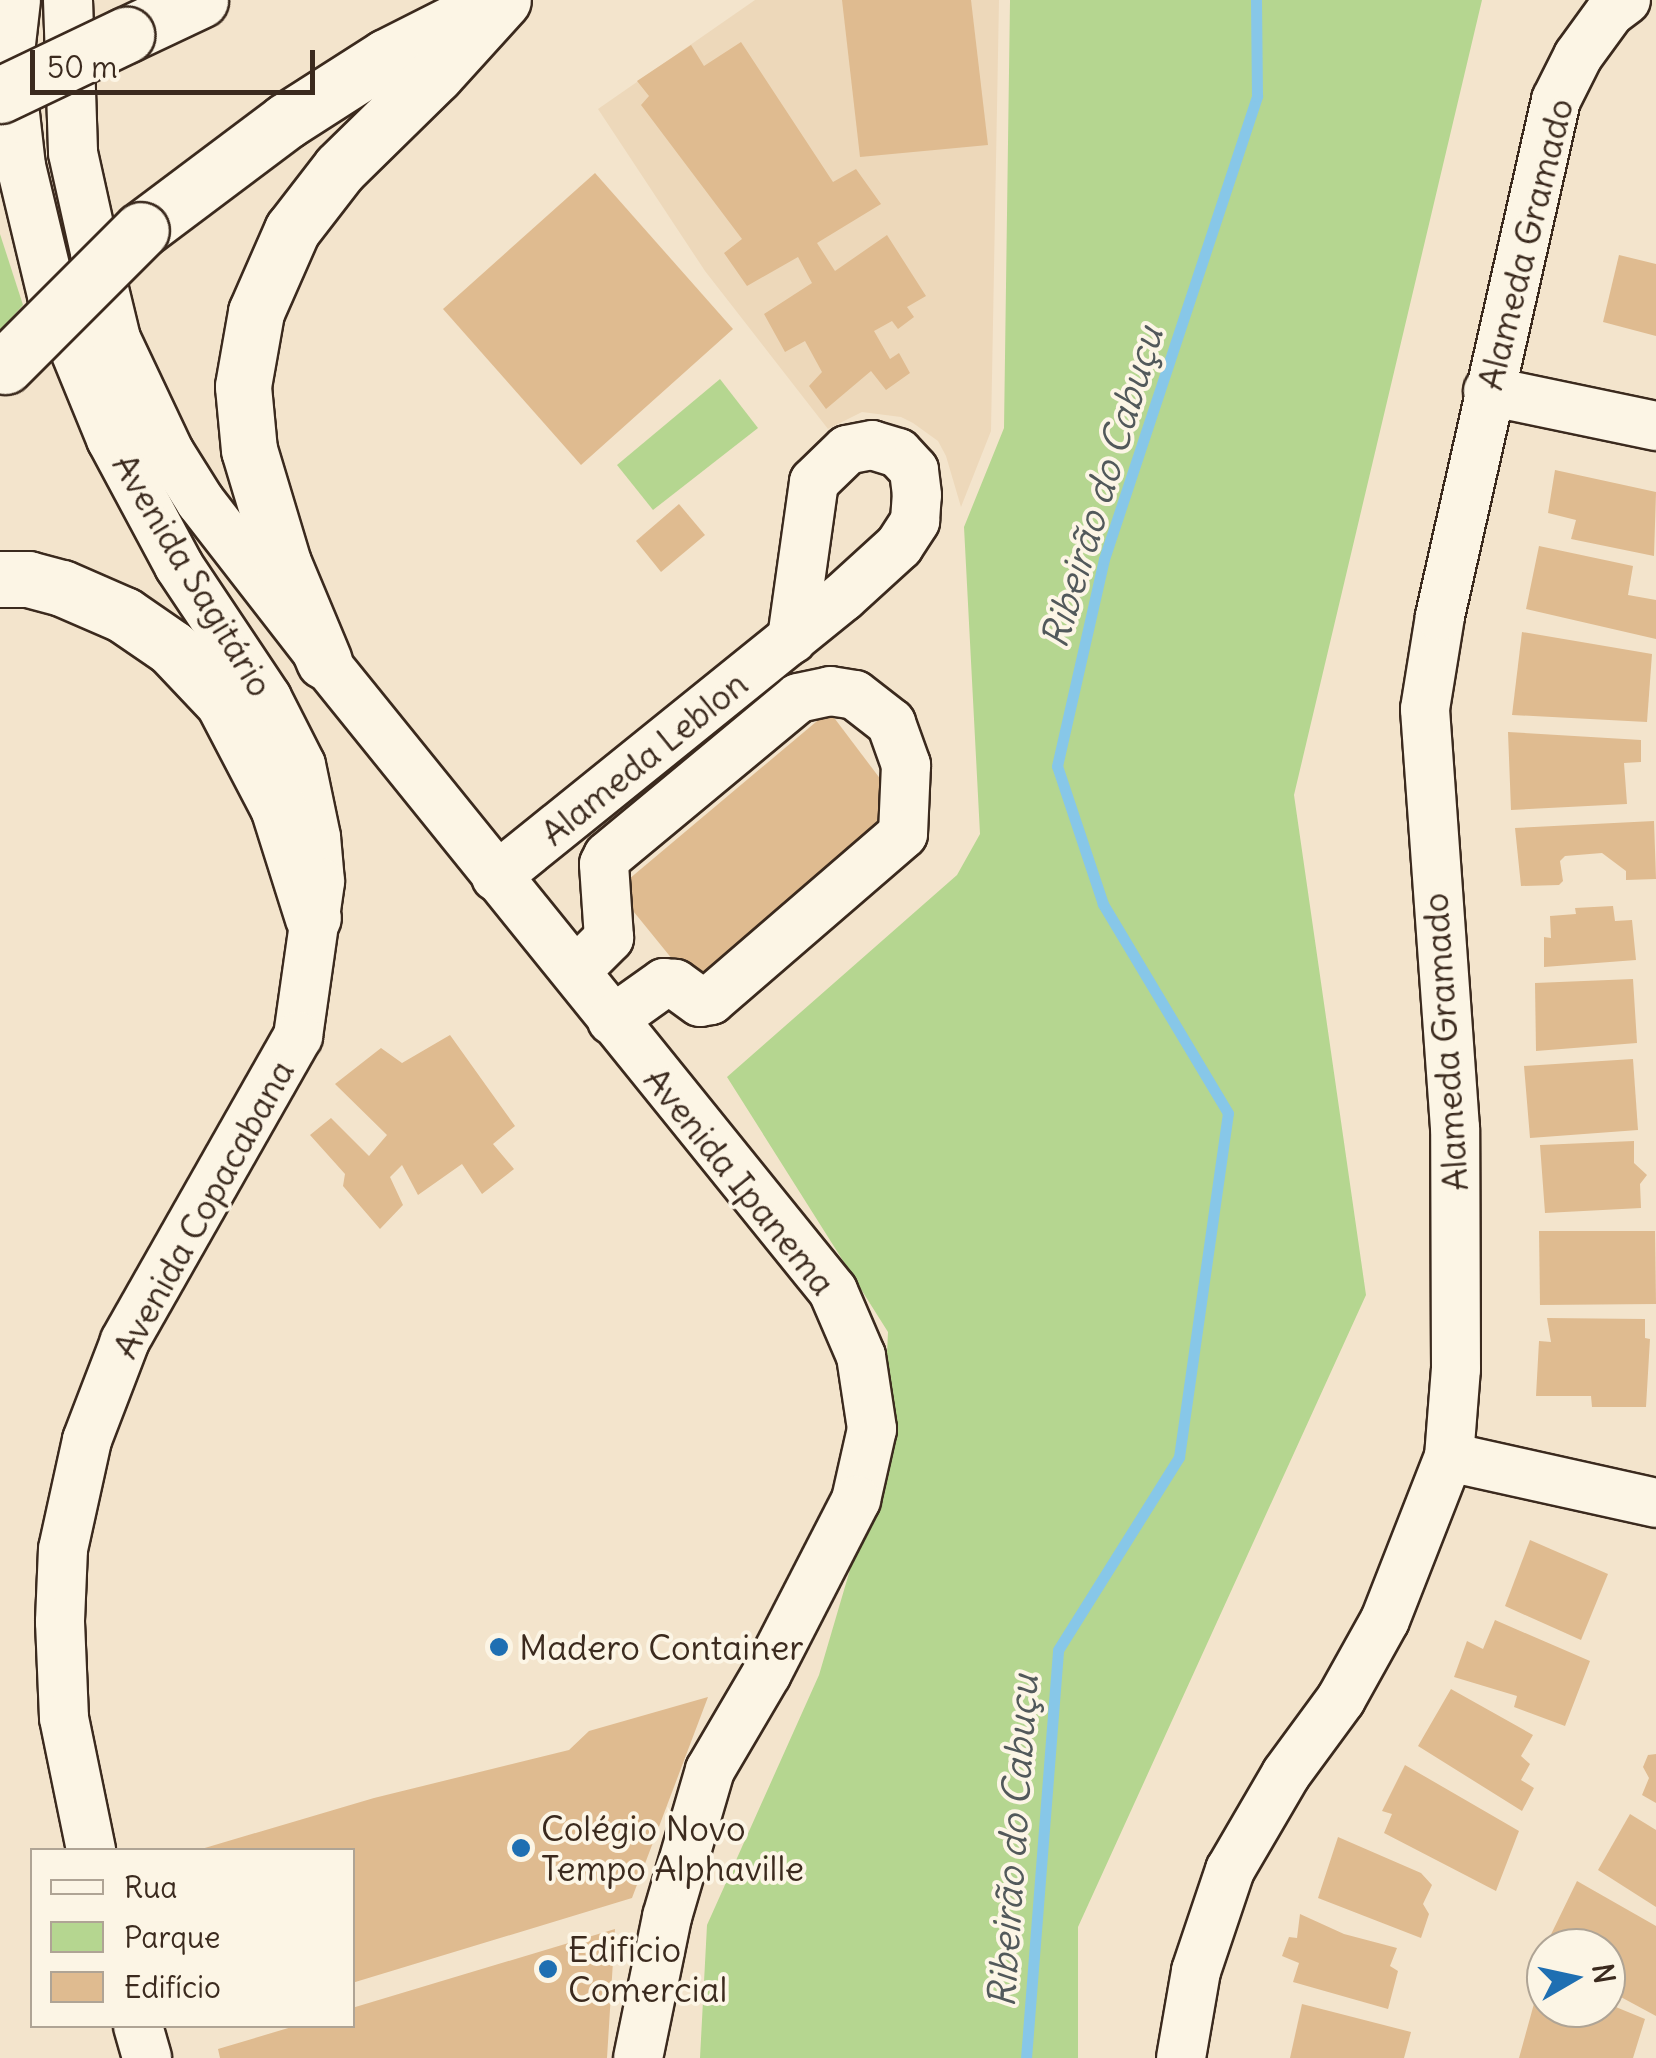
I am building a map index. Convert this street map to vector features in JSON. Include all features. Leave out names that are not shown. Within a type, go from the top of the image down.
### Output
[{"type":"main road","points":[[0,95],[200,0]]},
{"type":"main road","points":[[2,369],[142,230],[286,121],[386,57],[500,0]]},
{"type":"main road","points":[[324,661],[282,562],[249,450],[243,386],[256,312],[292,230],[340,168],[435,75],[500,0]]},
{"type":"main road","points":[[0,579],[28,579],[62,588],[124,616],[172,648],[223,702],[278,807],[313,918]]},
{"type":"street","name":"Avenida Sagitário","points":[[16,0],[9,61],[20,166],[52,296],[111,438],[179,566],[268,698],[300,765],[316,837],[320,882],[313,918]]},
{"type":"street","name":"Avenida Sagitário","points":[[68,0],[73,153],[116,338],[170,453],[200,500],[324,661]]},
{"type":"street","name":"Alameda Gramado","points":[[1181,2058],[1196,1970],[1230,1870],[1286,1774],[1341,1699],[1385,1620],[1449,1457],[1456,1370],[1455,1128],[1426,710],[1440,616],[1488,390],[1556,100],[1578,56],[1610,12],[1626,0]]},
{"type":"street","points":[[1488,390],[1656,426]]},
{"type":"street","points":[[111,438],[170,453],[216,456],[249,450]]},
{"type":"street","name":"Alameda Leblon","points":[[496,877],[792,638]]},
{"type":"street","name":"Avenida Ipanema","points":[[324,661],[833,1291],[861,1356],[872,1429],[856,1500],[767,1674],[710,1770],[667,1917],[638,2058]]},
{"type":"street","points":[[576,970],[608,938],[604,864],[608,856],[798,698],[830,691],[855,695],[891,723],[906,765],[903,834],[711,1000],[700,1002],[676,984],[664,983],[612,1020]]},
{"type":"street","name":"Avenida Copacabana","points":[[91,1848],[64,1718],[60,1622],[63,1549],[87,1440],[125,1342],[298,1036],[313,918]]},
{"type":"street","points":[[1449,1457],[1656,1503]]},
{"type":"street","points":[[139,2028],[147,2058]]},
{"type":"shaded area","points":[[755,0],[999,0],[991,431],[961,507],[938,441],[913,423],[901,417],[862,412],[828,429],[705,271],[598,109]]},
{"type":"green space","points":[[1010,0],[1482,0],[1294,795],[1366,1295],[1078,1927],[1078,2058],[700,2058],[707,1925],[819,1675],[882,1461],[888,1332],[727,1077],[957,875],[980,834],[964,527],[1004,428]]},
{"type":"green space","points":[[0,234],[23,305],[0,331]]},
{"type":"green space","points":[[720,379],[758,428],[653,510],[617,465]]},
{"type":"building","points":[[842,0],[971,0],[988,145],[860,157]]},
{"type":"building","points":[[741,42],[833,182],[856,169],[881,204],[817,243],[835,271],[887,235],[926,296],[907,307],[914,317],[898,329],[892,321],[874,331],[890,359],[899,353],[910,373],[886,390],[871,371],[826,409],[809,386],[822,372],[805,341],[785,352],[764,314],[812,283],[798,257],[747,286],[724,253],[742,239],[641,105],[649,96],[637,81],[691,45],[704,66]]},
{"type":"building","points":[[595,173],[733,329],[581,465],[443,309]]},
{"type":"building","points":[[1619,255],[1656,264],[1656,336],[1603,322]]},
{"type":"building","points":[[1555,470],[1656,492],[1654,556],[1571,539],[1576,520],[1548,513]]},
{"type":"building","points":[[679,504],[705,535],[661,572],[636,541]]},
{"type":"building","points":[[1539,546],[1633,566],[1628,595],[1656,600],[1656,639],[1526,609]]},
{"type":"building","points":[[1522,632],[1652,654],[1647,722],[1512,715]]},
{"type":"building","points":[[829,711],[903,809],[699,992],[616,890]]},
{"type":"building","points":[[1508,732],[1641,740],[1641,762],[1624,763],[1627,804],[1511,810]]},
{"type":"building","points":[[1654,821],[1656,879],[1626,880],[1626,871],[1602,853],[1565,856],[1560,861],[1563,881],[1559,885],[1521,886],[1515,828]]},
{"type":"building","points":[[1613,906],[1615,921],[1632,920],[1636,960],[1544,967],[1544,937],[1551,938],[1550,916],[1576,914],[1575,908]]},
{"type":"building","points":[[1633,979],[1637,1043],[1536,1051],[1535,983]]},
{"type":"building","points":[[450,1035],[515,1126],[493,1144],[514,1169],[482,1194],[462,1164],[418,1195],[402,1165],[390,1177],[403,1205],[380,1229],[343,1186],[345,1174],[310,1135],[331,1118],[369,1156],[387,1135],[335,1084],[381,1048],[402,1063]]},
{"type":"building","points":[[1633,1059],[1638,1130],[1530,1138],[1524,1066]]},
{"type":"building","points":[[1634,1141],[1634,1163],[1647,1175],[1640,1184],[1641,1208],[1545,1213],[1540,1145]]},
{"type":"building","points":[[1539,1231],[1655,1231],[1656,1304],[1540,1305]]},
{"type":"building","points":[[1547,1318],[1645,1319],[1645,1338],[1650,1339],[1646,1407],[1592,1407],[1591,1396],[1536,1396],[1539,1341],[1551,1342]]},
{"type":"building","points":[[1530,1540],[1608,1574],[1581,1640],[1505,1606]]},
{"type":"building","points":[[1495,1620],[1590,1661],[1565,1726],[1514,1707],[1517,1696],[1454,1677],[1467,1641],[1483,1649]]},
{"type":"building","points":[[1451,1689],[1533,1735],[1521,1756],[1530,1764],[1521,1780],[1534,1788],[1522,1811],[1418,1746]]},
{"type":"building","name":"Colégio Novo Tempo Alphaville","points":[[708,1697],[632,1898],[355,1982],[355,1848],[205,1848],[374,1798],[569,1750],[589,1731]]},
{"type":"building","points":[[1656,1754],[1656,1803],[1642,1795],[1649,1778],[1643,1767],[1648,1755]]},
{"type":"building","points":[[1405,1765],[1519,1831],[1496,1891],[1384,1833],[1392,1814],[1382,1811]]},
{"type":"building","points":[[1630,1814],[1656,1830],[1656,1907],[1598,1870]]},
{"type":"building","points":[[1338,1837],[1421,1873],[1432,1885],[1423,1904],[1429,1914],[1421,1938],[1318,1898]]},
{"type":"building","points":[[1577,1881],[1656,1926],[1656,2016],[1626,2000],[1626,1928],[1554,1928]]},
{"type":"building","points":[[1300,1914],[1344,1934],[1397,1948],[1390,1966],[1398,1971],[1388,2009],[1293,1982],[1299,1963],[1282,1956],[1289,1937],[1297,1938]]},
{"type":"building","name":"Edificio Comercial","points":[[615,1929],[607,2058],[220,2058],[218,2049],[288,2028],[355,2028],[355,2007]]},
{"type":"building","points":[[1302,2004],[1411,2032],[1404,2058],[1290,2058]]},
{"type":"building","points":[[1626,2011],[1645,2019],[1633,2058],[1519,2058],[1527,2028],[1626,2028]]},
{"type":"waterway","name":"Ribeirão do Cabuçu","points":[[1026,2058],[1058,1650],[1179,1457],[1228,1113],[1103,904],[1057,766],[1104,559],[1257,96],[1256,0]]},
{"type":"place","name":"Madero Container","points":[[499,1647]]},
{"type":"place","name":"Colégio Novo Tempo Alphaville","points":[[521,1848]]},
{"type":"place","name":"Edificio Comercial","points":[[548,1969]]}]
